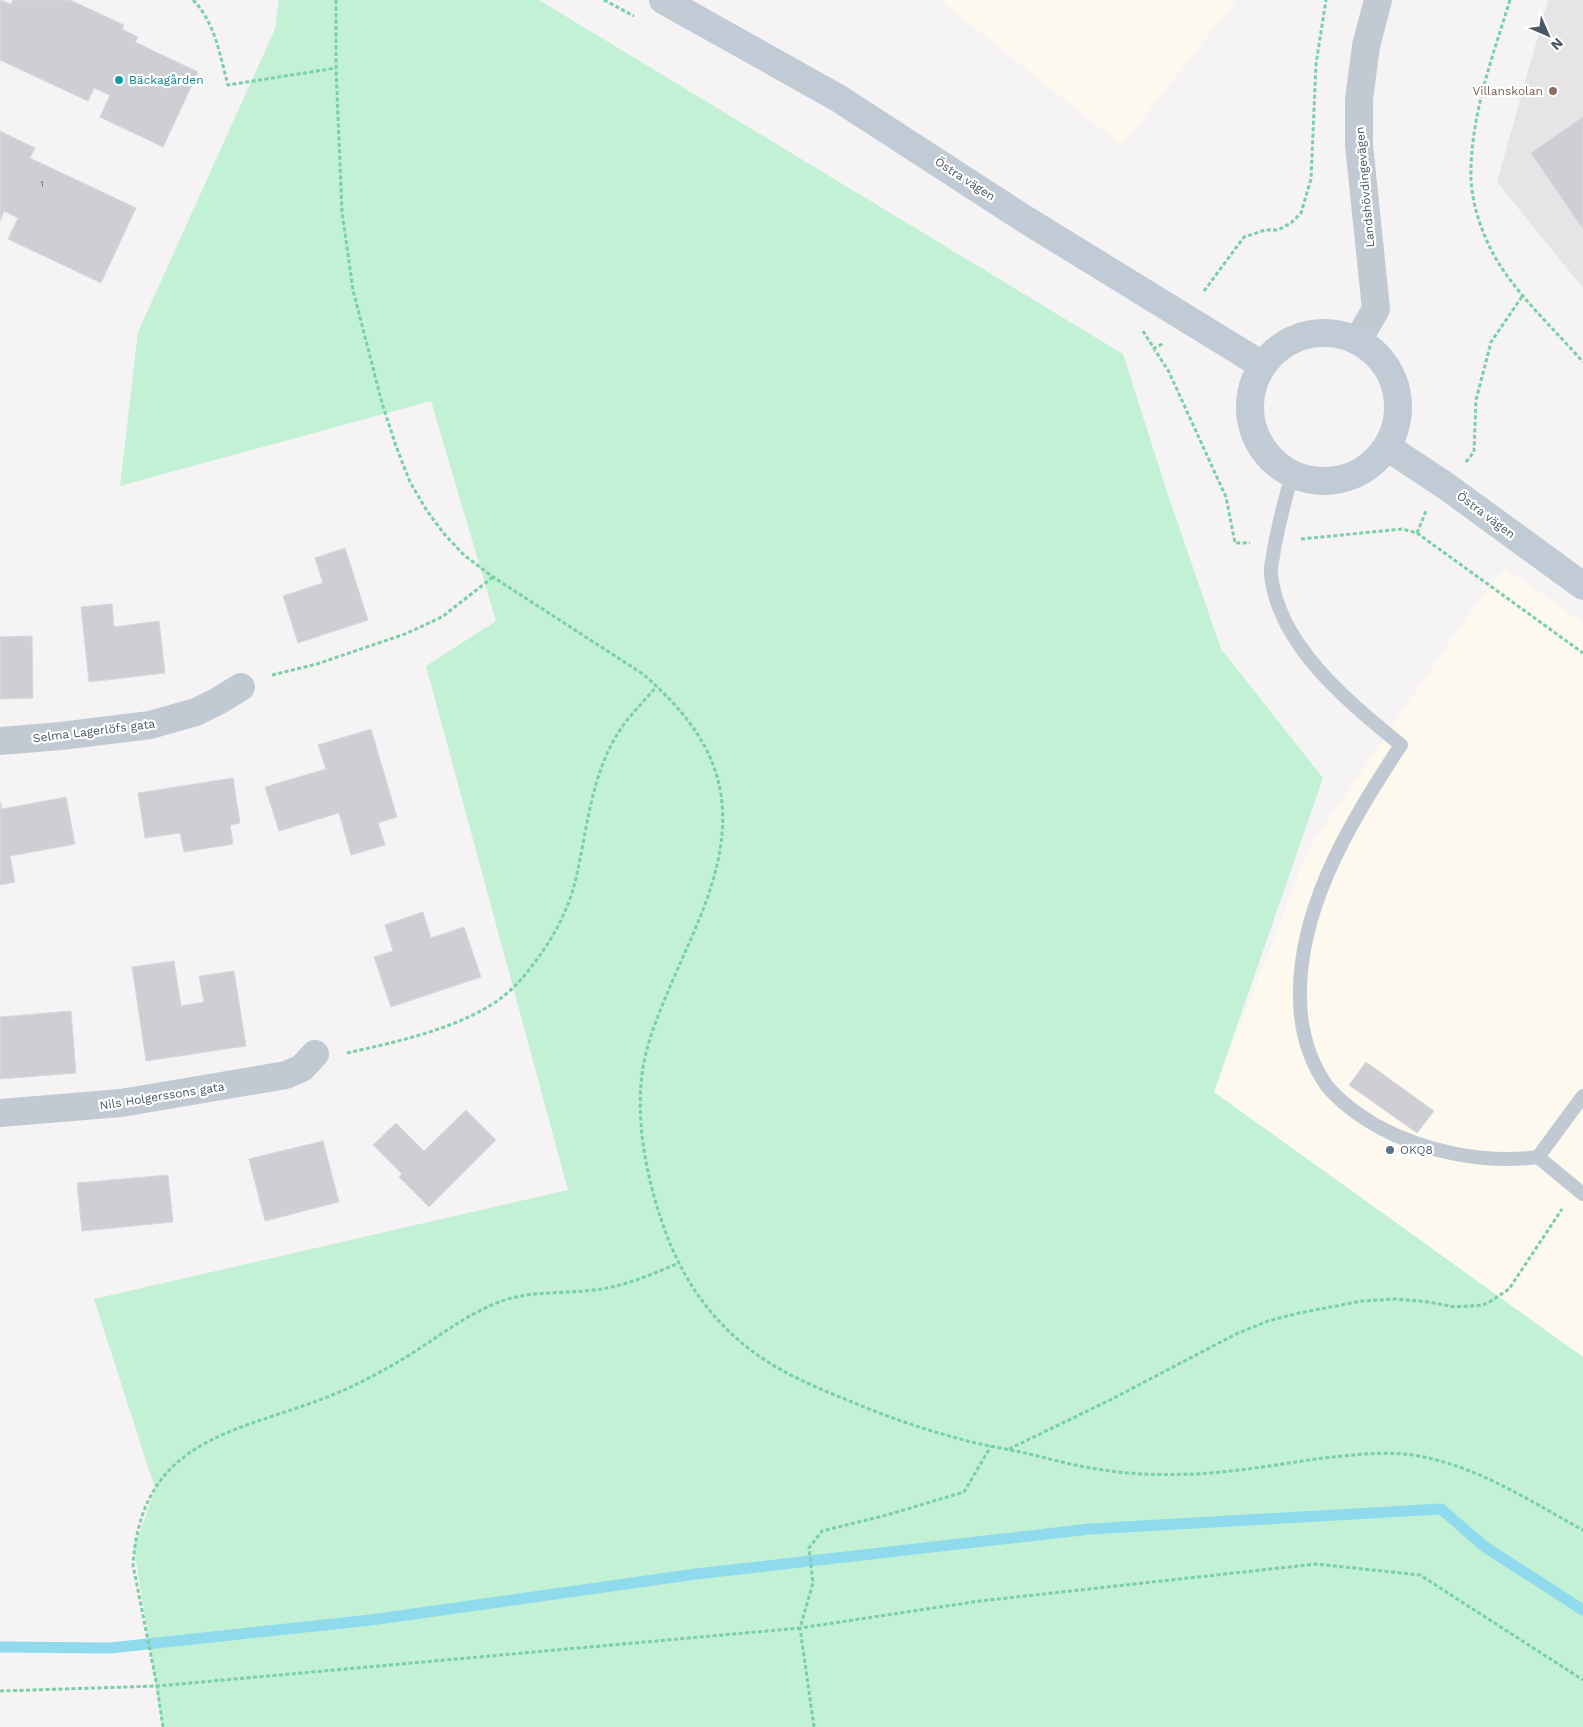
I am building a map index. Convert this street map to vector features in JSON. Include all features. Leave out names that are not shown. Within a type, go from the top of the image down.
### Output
[{"type":"main road","name":"Östra vägen","points":[[663,0],[838,98],[1024,218],[1262,365]]},
{"type":"main road","points":[[1332,332],[1358,340],[1378,355],[1392,375],[1399,399],[1397,424],[1387,447],[1369,466],[1345,479],[1318,481],[1292,474],[1271,459],[1257,439],[1252,422],[1250,414],[1252,389],[1262,365],[1281,346],[1306,335],[1332,332]]},
{"type":"main road","name":"Östra vägen","points":[[1387,447],[1446,486],[1583,586]]},
{"type":"street","name":"Landshövdingevägen","points":[[1358,340],[1376,309],[1359,146],[1359,99],[1366,46],[1378,0]]},
{"type":"street","name":"Selma Lagerlöfs gata","points":[[0,742],[150,725],[196,712],[240,687]]},
{"type":"street","name":"Nils Holgerssons gata","points":[[0,1113],[121,1103],[277,1077],[302,1068],[316,1054]]},
{"type":"lane","points":[[1292,474],[1275,541],[1271,574],[1281,613],[1307,657],[1355,707],[1401,745],[1354,820],[1337,852],[1314,910],[1302,951],[1299,993],[1304,1036],[1314,1066],[1328,1087],[1348,1106],[1393,1135],[1425,1146],[1491,1159],[1519,1160],[1538,1157],[1583,1096]]},
{"type":"lane","points":[[1538,1157],[1579,1192]]},
{"type":"path","points":[[193,0],[206,14],[211,26],[228,85],[336,68]]},
{"type":"path","points":[[336,0],[336,68],[342,212],[353,290],[382,404],[410,482],[445,535],[464,556],[493,577],[643,674],[657,686],[686,717],[704,744],[717,773],[723,801],[723,825],[716,868],[709,892],[649,1041],[642,1073],[641,1114],[648,1171],[670,1247],[700,1300],[714,1318],[732,1335],[771,1364],[816,1387],[910,1424],[956,1438],[1104,1470],[1153,1475],[1232,1471],[1367,1454],[1408,1454],[1464,1467],[1499,1483],[1583,1530]]},
{"type":"path","points":[[1153,349],[1170,341],[1244,237],[1264,230],[1278,230],[1292,223],[1301,213],[1311,179],[1316,64],[1326,0]]},
{"type":"path","points":[[1510,0],[1480,100],[1471,171],[1475,205],[1484,235],[1496,259],[1524,295],[1583,362]]},
{"type":"path","points":[[1417,533],[1583,652]]},
{"type":"path","points":[[240,687],[266,677],[317,664],[405,634],[442,617],[493,577]]},
{"type":"path","points":[[316,1054],[321,1052],[333,1056],[429,1032],[468,1017],[488,1006],[506,994],[522,979],[551,939],[564,913],[575,881],[596,789],[609,749],[624,725],[657,686]]},
{"type":"path","points":[[1009,1450],[1103,1404],[1236,1334],[1268,1321],[1362,1301],[1396,1299],[1455,1307],[1482,1305],[1491,1302],[1509,1289],[1579,1192]]},
{"type":"path","points":[[163,1727],[157,1686],[133,1565],[134,1548],[145,1507],[155,1489],[172,1468],[197,1447],[238,1428],[320,1400],[354,1386],[414,1352],[444,1331],[500,1302],[534,1294],[607,1288],[641,1279],[679,1263]]},
{"type":"path","points":[[814,1727],[800,1628],[812,1583],[809,1548],[822,1531],[888,1515],[964,1492],[991,1446]]},
{"type":"path","points":[[0,1691],[157,1686],[800,1628],[980,1601],[1316,1564],[1420,1575],[1583,1680]]},
{"type":"shaded area","points":[[939,0],[1236,0],[1122,145]]},
{"type":"shaded area","name":"Villanskolan","points":[[1548,0],[1583,0],[1583,288],[1497,182]]},
{"type":"shaded area","points":[[1505,568],[1583,623],[1583,1357],[1214,1092],[1308,850],[1458,629]]},
{"type":"green space","points":[[279,0],[539,0],[1123,354],[1167,492],[1221,649],[1323,778],[1214,1092],[1583,1357],[1583,1727],[162,1727],[134,1548],[155,1489],[94,1299],[568,1190],[426,666],[496,621],[431,401],[120,486],[138,332],[275,29]]},
{"type":"building","name":"Bäckagården","points":[[0,0],[11,4],[13,0],[70,0],[124,25],[122,29],[138,37],[135,42],[198,72],[163,147],[100,117],[110,95],[94,88],[88,101],[0,60]]},
{"type":"building","points":[[1583,117],[1583,229],[1531,153]]},
{"type":"building","points":[[0,131],[35,148],[30,158],[136,208],[101,283],[8,239],[18,218],[4,211],[0,221]]},
{"type":"building","points":[[345,548],[368,620],[298,643],[283,596],[323,583],[315,558]]},
{"type":"building","points":[[112,604],[114,627],[159,621],[165,673],[89,682],[81,607]]},
{"type":"building","points":[[32,636],[33,698],[0,699],[0,637]]},
{"type":"building","points":[[371,729],[397,817],[378,823],[385,845],[351,855],[339,813],[279,831],[265,787],[326,769],[318,745]]},
{"type":"building","points":[[233,778],[240,823],[230,825],[233,844],[184,852],[180,833],[145,838],[138,793]]},
{"type":"building","points":[[66,797],[75,844],[10,856],[15,882],[0,885],[0,802],[2,809]]},
{"type":"building","points":[[423,912],[431,938],[464,927],[481,977],[391,1007],[374,957],[393,951],[385,925]]},
{"type":"building","points":[[174,961],[181,1006],[204,1002],[199,976],[234,971],[246,1046],[146,1061],[132,967]]},
{"type":"building","points":[[71,1011],[76,1073],[0,1079],[0,1017]]},
{"type":"building","points":[[1366,1062],[1434,1111],[1417,1133],[1349,1085]]},
{"type":"building","points":[[466,1110],[496,1140],[429,1207],[399,1177],[402,1174],[373,1145],[396,1123],[424,1151]]},
{"type":"building","points":[[323,1141],[339,1202],[265,1221],[249,1159]]},
{"type":"building","points":[[168,1175],[173,1222],[82,1231],[77,1183]]},
{"type":"waterway","points":[[0,1647],[110,1648],[371,1620],[696,1574],[1090,1529],[1441,1509],[1485,1547],[1583,1610]]},
{"type":"place","name":"Bäckagården","points":[[119,80]]},
{"type":"place","name":"Villanskolan","points":[[1553,91]]},
{"type":"place","name":"OKQ8","points":[[1390,1150]]}]
